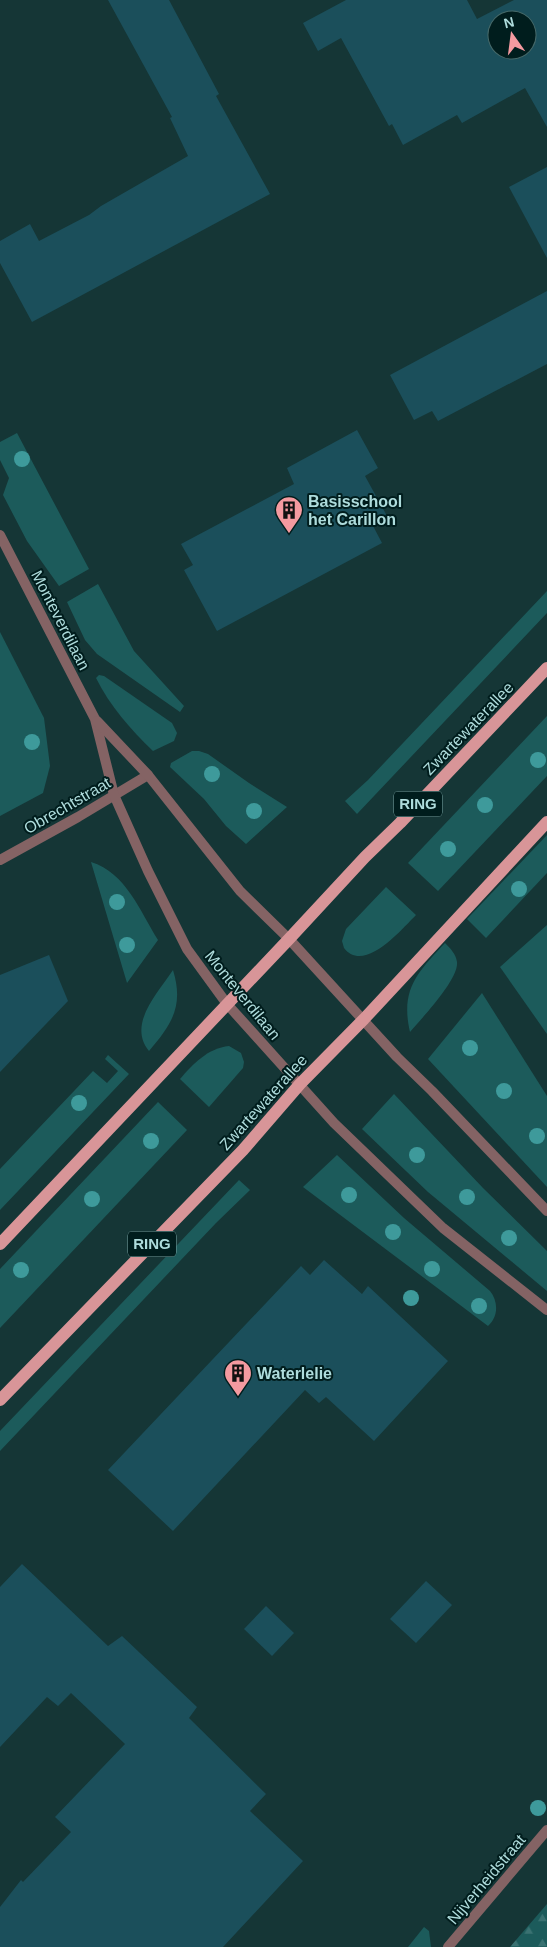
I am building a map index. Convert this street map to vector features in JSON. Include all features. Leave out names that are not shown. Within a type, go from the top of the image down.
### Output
[{"type":"main road","name":"Zwartewaterallee","points":[[0,1244],[289,940],[364,857],[400,822],[547,668]]},
{"type":"main road","name":"Zwartewaterallee","points":[[0,1400],[243,1150],[300,1084],[364,1020],[547,822]]},
{"type":"street","name":"Monteverdilaan","points":[[0,535],[95,719],[114,795],[148,871],[187,949],[227,1004],[334,1123],[443,1228],[547,1310]]},
{"type":"street","name":"Monteverdilaan","points":[[95,719],[148,775],[240,891],[289,940],[397,1057],[547,1211]]},
{"type":"street","name":"Obrechtstraat","points":[[0,860],[78,817],[148,775]]},
{"type":"street","name":"Nijverheidstraat","points":[[448,1947],[547,1830]]},
{"type":"green space","points":[[17,433],[89,569],[59,586],[27,541],[3,495],[9,478],[0,460],[0,442]]},
{"type":"green space","points":[[98,584],[134,651],[184,706],[180,712],[97,654],[85,640],[67,602]]},
{"type":"green space","points":[[547,591],[547,613],[357,814],[345,801],[368,780]]},
{"type":"green space","points":[[0,632],[44,718],[50,766],[43,793],[0,816]]},
{"type":"green space","points":[[99,675],[104,676],[172,723],[177,733],[174,741],[153,751],[114,708],[96,678]]},
{"type":"green space","points":[[547,716],[547,776],[438,891],[408,863]]},
{"type":"green space","points":[[192,751],[208,754],[287,807],[246,844],[226,826],[204,799],[170,767],[171,763]]},
{"type":"green space","points":[[547,835],[547,873],[486,938],[467,919]]},
{"type":"green space","points":[[91,862],[103,867],[123,884],[138,905],[158,940],[127,983]]},
{"type":"green space","points":[[386,887],[416,915],[382,947],[362,956],[352,955],[344,948],[342,941],[346,929]]},
{"type":"green space","points":[[547,925],[547,1034],[500,967]]},
{"type":"green space","points":[[445,943],[455,956],[457,962],[456,969],[439,998],[410,1032],[407,1004],[414,982],[419,973]]},
{"type":"green space","points":[[173,970],[177,994],[174,1014],[164,1032],[149,1051],[143,1041],[141,1030],[143,1020],[153,999]]},
{"type":"green space","points":[[482,993],[547,1096],[547,1187],[428,1059]]},
{"type":"green space","points":[[229,1046],[241,1053],[244,1062],[243,1068],[209,1107],[180,1079],[196,1062],[208,1053],[221,1047]]},
{"type":"green space","points":[[108,1055],[129,1074],[0,1210],[0,1169],[93,1071],[107,1083],[118,1071],[105,1059]]},
{"type":"green space","points":[[394,1094],[483,1188],[547,1251],[547,1291],[428,1192],[362,1129]]},
{"type":"green space","points":[[158,1102],[187,1130],[0,1328],[0,1269]]},
{"type":"green space","points":[[337,1155],[404,1218],[490,1291],[495,1299],[496,1313],[488,1326],[303,1187]]},
{"type":"green space","points":[[239,1180],[250,1190],[216,1223],[0,1451],[0,1431]]},
{"type":"green space","points":[[547,1904],[547,1947],[510,1947]]},
{"type":"green space","points":[[424,1927],[429,1931],[431,1947],[408,1947]]},
{"type":"building","points":[[108,0],[169,0],[219,94],[216,96],[270,194],[32,322],[0,263],[0,241],[30,224],[39,241],[89,215],[101,206],[188,156],[170,118],[172,117]]},
{"type":"building","points":[[346,0],[467,0],[477,19],[487,14],[487,60],[537,60],[537,10],[495,10],[514,0],[547,0],[547,127],[525,88],[462,123],[457,115],[403,145],[392,124],[389,126],[341,38],[318,51],[303,23]]},
{"type":"building","points":[[547,167],[547,258],[509,187]]},
{"type":"building","points":[[547,291],[547,364],[438,421],[432,411],[414,420],[390,375]]},
{"type":"building","name":"Basisschool het Carillon","points":[[357,430],[378,468],[365,476],[387,516],[372,524],[382,543],[217,631],[184,570],[193,565],[181,544],[294,484],[287,468]]},
{"type":"building","points":[[49,955],[68,1001],[0,1072],[0,975]]},
{"type":"building","name":"Waterlelie","points":[[324,1260],[362,1294],[368,1286],[448,1361],[374,1441],[326,1397],[319,1403],[305,1390],[173,1531],[108,1470],[301,1266],[310,1275]]},
{"type":"building","points":[[22,1564],[108,1646],[122,1636],[197,1707],[189,1718],[266,1794],[250,1811],[303,1861],[223,1947],[0,1947],[0,1907],[21,1880],[23,1882],[71,1832],[55,1817],[125,1744],[71,1693],[58,1706],[47,1697],[0,1747],[0,1587]]},
{"type":"building","points":[[426,1581],[452,1605],[416,1643],[390,1619]]},
{"type":"building","points":[[266,1606],[294,1633],[272,1656],[244,1629]]},
{"type":"place","name":"Basisschool het Carillon","points":[[289,534]]},
{"type":"place","name":"Waterlelie","points":[[238,1397]]}]
